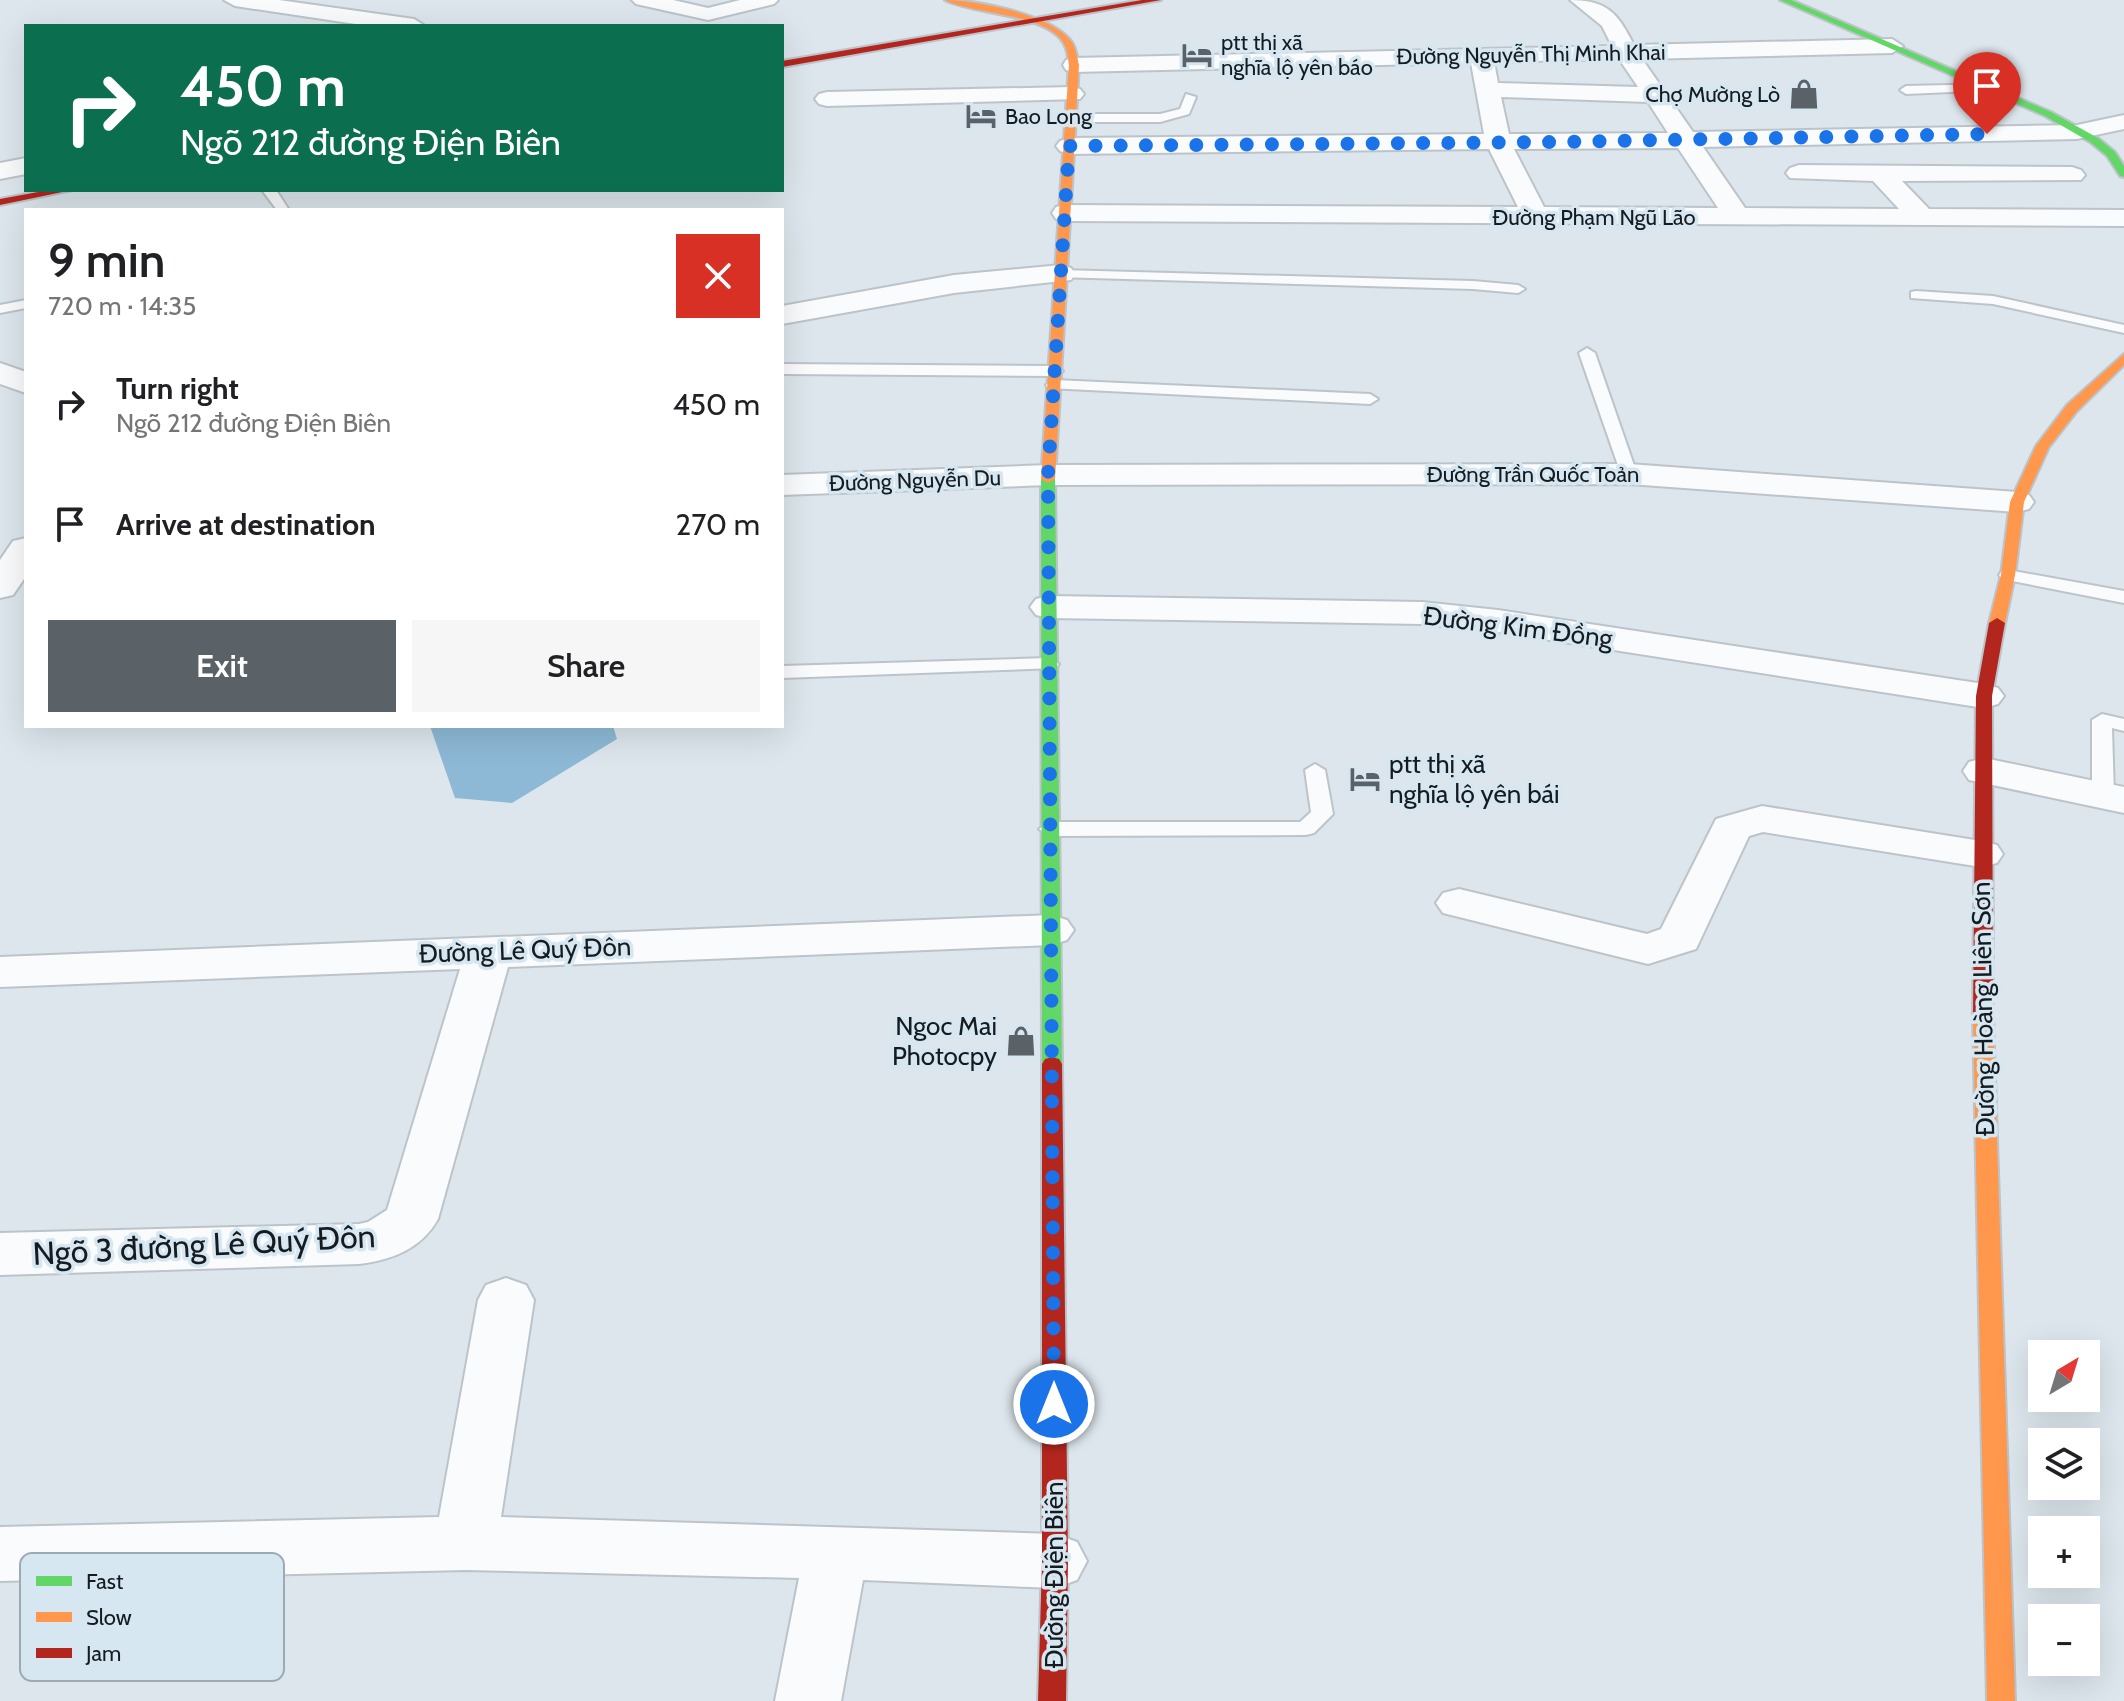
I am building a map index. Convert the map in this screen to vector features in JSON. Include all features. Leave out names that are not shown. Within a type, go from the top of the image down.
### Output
[{"type":"main road","points":[[949,0],[1030,22],[1060,34],[1068,42],[1074,65]]},
{"type":"main road","points":[[784,64],[1157,0]]},
{"type":"main road","points":[[1784,0],[2048,114],[2111,154],[2124,174]]},
{"type":"main road","name":"Đường Điện Biên","points":[[1052,1701],[1055,1561],[1048,475],[1074,65]]},
{"type":"main road","points":[[0,202],[56,192]]},
{"type":"main road","name":"Đường Hoàng Liên Sơn","points":[[2001,1701],[1981,854],[1984,696],[1990,652],[2008,575],[2017,502],[2043,446],[2072,408],[2124,358]]},
{"type":"street","points":[[235,0],[351,22],[382,24]]},
{"type":"street","points":[[643,0],[702,20],[767,0]]},
{"type":"street","points":[[1581,0],[1611,22],[1626,52],[1738,218]]},
{"type":"street","name":"Đường Nguyễn Thị Minh Khai","points":[[1074,65],[1892,46]]},
{"type":"street","points":[[1481,55],[1498,143],[1536,217]]},
{"type":"street","points":[[1488,90],[1656,95]]},
{"type":"street","points":[[827,99],[1071,106]]},
{"type":"street","points":[[1069,146],[1498,143],[2077,132],[2124,122]]},
{"type":"street","points":[[0,171],[24,166]]},
{"type":"street","points":[[1799,173],[2072,175]]},
{"type":"street","points":[[1880,173],[1923,218]]},
{"type":"street","name":"Đường Phạm Ngũ Lão","points":[[1065,213],[2124,218]]},
{"type":"street","points":[[784,315],[954,284],[1061,274]]},
{"type":"street","points":[[0,372],[24,383]]},
{"type":"street","name":"Đường Trần Quốc Toản","points":[[1048,475],[1629,474],[2017,502]]},
{"type":"street","name":"Đường Nguyễn Du","points":[[784,485],[1048,475]]},
{"type":"street","points":[[0,587],[24,552]]},
{"type":"street","name":"Đường Kim Đồng","points":[[1049,607],[1437,615],[1498,621],[1984,696]]},
{"type":"street","points":[[1984,771],[2114,798]]},
{"type":"street","points":[[1459,903],[1648,949],[1680,939],[1731,828],[1762,819],[1981,854]]},
{"type":"street","name":"Đường Lê Quý Đôn","points":[[0,972],[1051,930]]},
{"type":"street","name":"Ngõ 3 đường Lê Quý Đôn","points":[[0,1254],[359,1244],[381,1242],[399,1231],[411,1219],[489,951]]},
{"type":"street","points":[[466,1543],[506,1300]]},
{"type":"street","points":[[42,1553],[466,1543],[1055,1561]]},
{"type":"street","points":[[808,1701],[836,1552]]},
{"type":"street","points":[[0,1554],[20,1554]]},
{"type":"lane","points":[[1906,90],[1992,88]]},
{"type":"lane","points":[[1071,106],[1160,118],[1185,111],[1190,97]]},
{"type":"lane","points":[[1061,274],[1473,285],[1518,289]]},
{"type":"lane","points":[[1916,295],[1993,300],[2124,329]]},
{"type":"lane","points":[[0,309],[24,304]]},
{"type":"lane","points":[[1587,353],[1629,474]]},
{"type":"lane","points":[[784,369],[1054,378],[1370,399]]},
{"type":"lane","points":[[2008,575],[2124,597]]},
{"type":"lane","points":[[784,672],[1049,664]]},
{"type":"lane","points":[[2114,798],[2102,720],[2124,725]]},
{"type":"lane","points":[[1050,829],[1306,828],[1322,814],[1315,770]]},
{"type":"water","points":[[431,728],[614,728],[617,739],[512,803],[455,798]]},
{"type":"traffic: fast","points":[[1784,0],[2048,114],[2094,140],[2111,154],[2124,174]]},
{"type":"traffic: fast","points":[[1048,479],[1052,1064]]},
{"type":"traffic: slow","points":[[949,0],[1012,14],[1045,26],[1067,41],[1072,53],[1074,65],[1048,479]]},
{"type":"traffic: slow","points":[[1997,623],[2008,575],[2017,502],[2043,446],[2072,408],[2124,358]]},
{"type":"traffic: slow","points":[[1983,1015],[2001,1701]]},
{"type":"traffic: jam","points":[[784,64],[1157,0]]},
{"type":"traffic: jam","points":[[0,202],[56,192]]},
{"type":"traffic: jam","points":[[1983,1015],[1984,696],[1997,623]]},
{"type":"traffic: jam","points":[[1052,1064],[1055,1561],[1052,1701]]},
{"type":"place","name":"ptt thị xã nghĩa lộ yên báo","points":[[1197,55]]},
{"type":"place","name":"Chợ Mường Lò","points":[[1804,94]]},
{"type":"place","name":"Bao Long","points":[[981,116]]},
{"type":"place","name":"ptt thị xã nghĩa lộ yên bái","points":[[1365,779]]},
{"type":"place","name":"Ngoc Mai Photocpy","points":[[1021,1041]]},
{"type":"route","points":[[1054,1404],[1048,475],[1069,146],[1560,142],[1987,134]]}]
